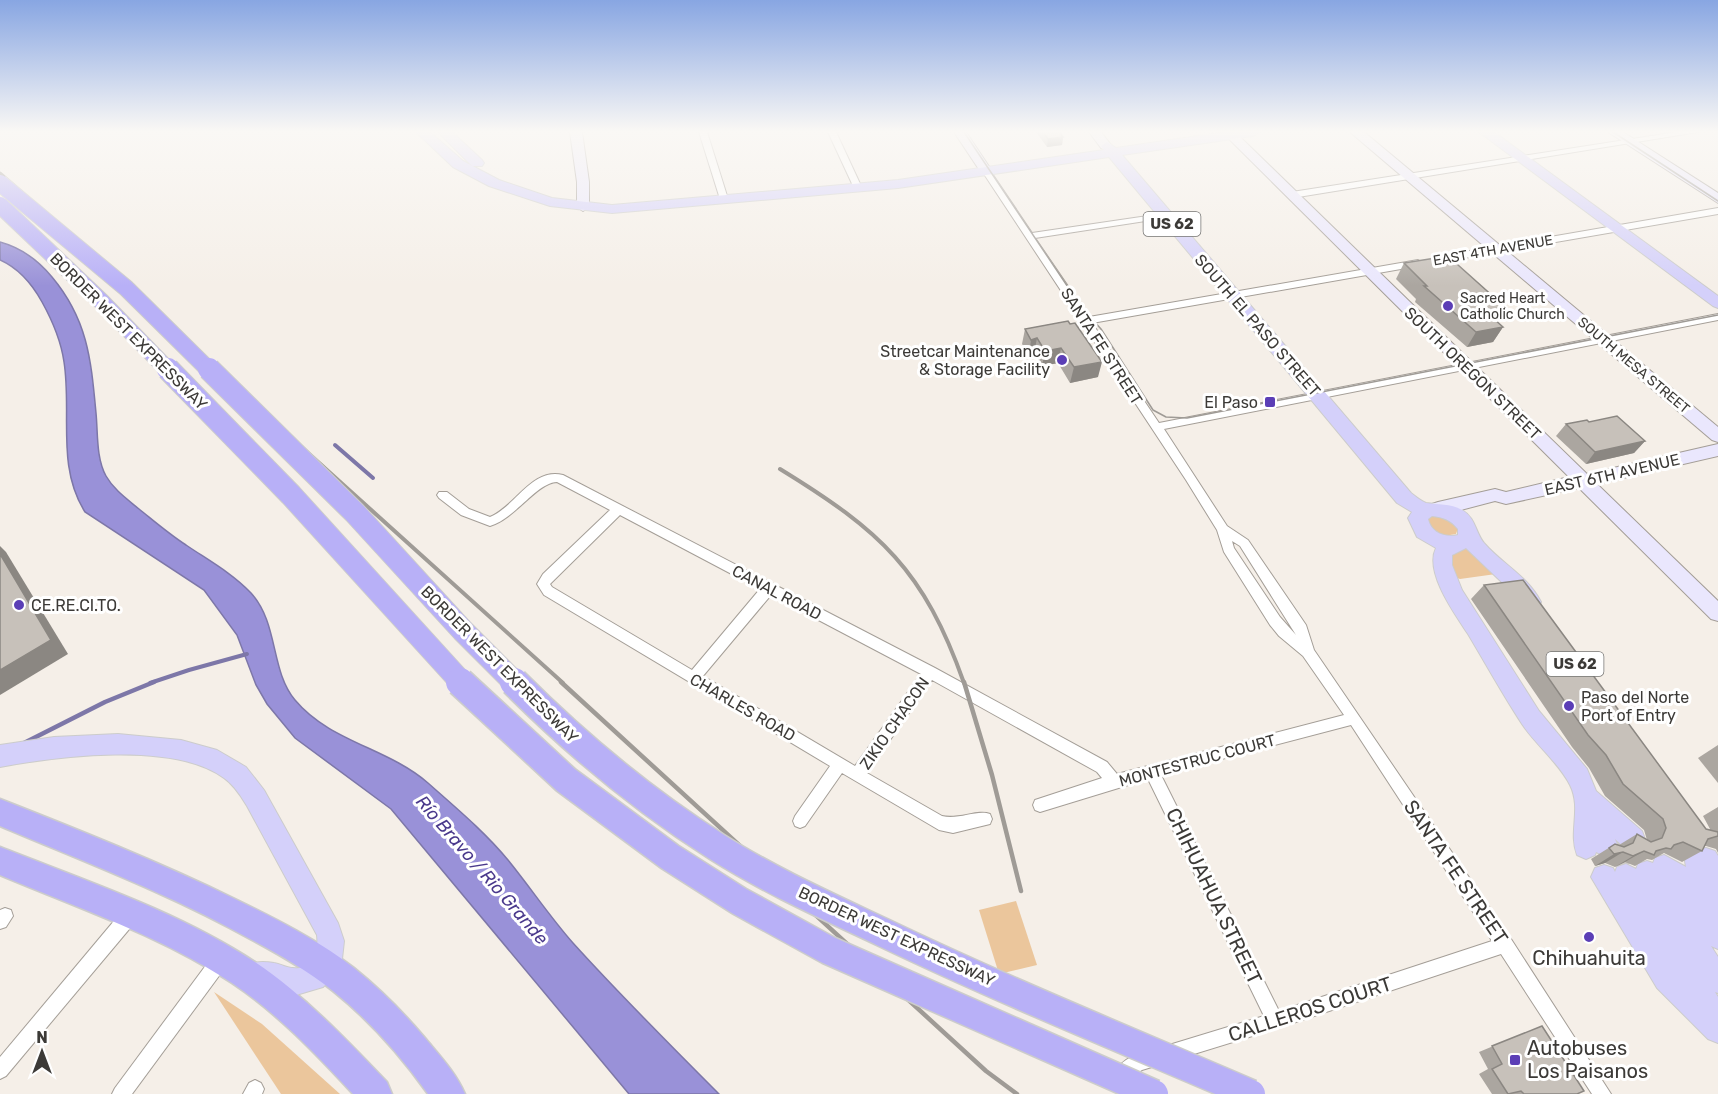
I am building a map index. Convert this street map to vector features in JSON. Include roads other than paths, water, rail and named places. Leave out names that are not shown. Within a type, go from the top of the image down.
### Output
[{"type":"highway","name":"BORDER WEST EXPRESSWAY","points":[[0,183],[126,288],[355,513],[463,631],[561,729],[657,806],[719,848],[812,898],[941,960],[1251,1094]]},
{"type":"highway","name":"BORDER WEST EXPRESSWAY","points":[[0,206],[101,301],[282,486],[474,697],[566,780],[670,856],[740,901],[828,950],[1154,1094]]},
{"type":"highway","points":[[0,812],[204,900],[326,966],[356,990],[398,1032],[448,1094]]},
{"type":"highway","points":[[0,861],[130,915],[221,959],[247,976],[314,1028],[375,1094]]},
{"type":"main road","points":[[496,183],[530,197],[641,208],[723,195],[855,183]]},
{"type":"main road","points":[[523,183],[583,201]]},
{"type":"main road","points":[[581,183],[583,201]]},
{"type":"main road","name":"SOUTH EL PASO STREET","points":[[1138,183],[1404,498],[1418,507],[1432,509]]},
{"type":"main road","name":"SOUTH OREGON STREET","points":[[1280,183],[1718,613]]},
{"type":"main road","name":"SOUTH MESA STREET","points":[[1417,183],[1718,436]]},
{"type":"main road","points":[[1554,183],[1718,303]]},
{"type":"main road","points":[[1692,183],[1718,200]]},
{"type":"main road","name":"EAST 6TH AVENUE","points":[[1432,509],[1495,495],[1506,498],[1718,450]]},
{"type":"main road","name":"EAST 6TH AVENUE","points":[[1463,536],[1469,518],[1474,513],[1504,504],[1506,498]]},
{"type":"main road","name":"US 62","points":[[1463,536],[1438,542],[1421,529],[1418,518],[1432,509],[1454,514],[1463,536],[1517,584],[1544,621]]},
{"type":"main road","points":[[1463,536],[1445,549],[1441,562],[1453,593],[1531,718],[1574,770],[1610,843],[1589,798]]},
{"type":"main road","points":[[0,756],[45,748],[114,744],[174,749],[203,755],[232,770],[251,792],[329,932],[332,951],[326,966],[303,981],[292,982],[278,977],[247,976]]},
{"type":"main road","points":[[1711,864],[1698,874],[1718,902]]},
{"type":"main road","points":[[1635,873],[1677,875],[1718,936]]},
{"type":"main road","points":[[1635,873],[1718,963]]},
{"type":"main road","points":[[1635,873],[1718,980]]},
{"type":"main road","points":[[1635,873],[1711,993],[1718,1010]]},
{"type":"main road","points":[[1635,873],[1718,1022]]},
{"type":"main road","points":[[1635,873],[1666,979],[1718,1028]]},
{"type":"street","points":[[719,183],[723,195]]},
{"type":"street","name":"SANTA FE STREET","points":[[994,183],[1223,529],[1228,549],[1275,621],[1284,632],[1308,652],[1354,718],[1602,1094]]},
{"type":"street","points":[[1292,195],[1370,183]]},
{"type":"street","name":"EAST 4TH AVENUE","points":[[1086,321],[1718,211]]},
{"type":"street","points":[[1029,236],[1164,214]]},
{"type":"street","points":[[1156,427],[1718,317]]},
{"type":"street","name":"CANAL ROAD","points":[[443,495],[465,512],[490,522],[502,518],[545,479],[556,477],[930,672],[1102,767],[1114,781]]},
{"type":"street","name":"CHARLES ROAD","points":[[619,509],[547,577],[543,584],[548,591],[939,823],[953,826],[985,819]]},
{"type":"street","points":[[693,678],[769,588]]},
{"type":"street","name":"ZIKIO CHACON","points":[[858,774],[930,672]]},
{"type":"street","name":"MONTESTRUC COURT","points":[[1040,805],[1114,781],[1354,718]]},
{"type":"street","points":[[800,821],[840,764]]},
{"type":"street","name":"CHIHUAHUA STREET","points":[[1152,771],[1275,1022]]},
{"type":"street","points":[[0,1070],[130,915]]},
{"type":"street","name":"CALLEROS COURT","points":[[1120,1078],[1128,1068],[1139,1062],[1275,1022],[1505,945]]},
{"type":"street","points":[[121,1094],[221,959]]},
{"type":"water","name":"Río Bravo / Rio Grande","points":[[0,242],[22,251],[41,265],[64,293],[73,309],[86,341],[94,394],[100,461],[113,486],[168,532],[228,573],[251,593],[266,619],[282,675],[295,700],[325,726],[412,771],[469,820],[508,860],[573,943],[719,1094],[629,1094],[391,809],[295,738],[267,704],[256,685],[237,635],[204,590],[85,512],[76,494],[68,458],[63,354],[49,316],[34,289],[19,272],[0,260]]},
{"type":"waterway","points":[[335,445],[373,478]]},
{"type":"waterway","points":[[150,683],[247,654]]},
{"type":"waterway","points":[[24,743],[105,702],[154,682]]},
{"type":"tunnel","points":[[1617,842],[1636,873]]},
{"type":"tram line","points":[[998,183],[1082,308],[1101,329],[1153,410],[1166,417],[1187,418],[1718,315]]},
{"type":"tram line","points":[[1691,183],[1718,201]]},
{"type":"railway","points":[[11,183],[217,371]]},
{"type":"railway","points":[[215,369],[563,683]]},
{"type":"railway","points":[[780,469],[846,513],[895,557],[915,582],[933,611],[964,683]]},
{"type":"railway","points":[[561,682],[986,1071],[1017,1094]]},
{"type":"railway","points":[[964,682],[992,775],[1021,891]]},
{"type":"place","name":"Sacred Heart Catholic Church","points":[[1448,306]]},
{"type":"place","name":"Streetcar Maintenance & Storage Facility","points":[[1062,360]]},
{"type":"place","name":"El Paso","points":[[1270,402]]},
{"type":"place","name":"CE.RE.CI.TO.","points":[[19,605]]},
{"type":"place","name":"Paso del Norte Port of Entry","points":[[1569,706]]},
{"type":"place","name":"Chihuahuita","points":[[1589,937]]},
{"type":"place","name":"Autobuses Los Paisanos","points":[[1515,1060]]}]
